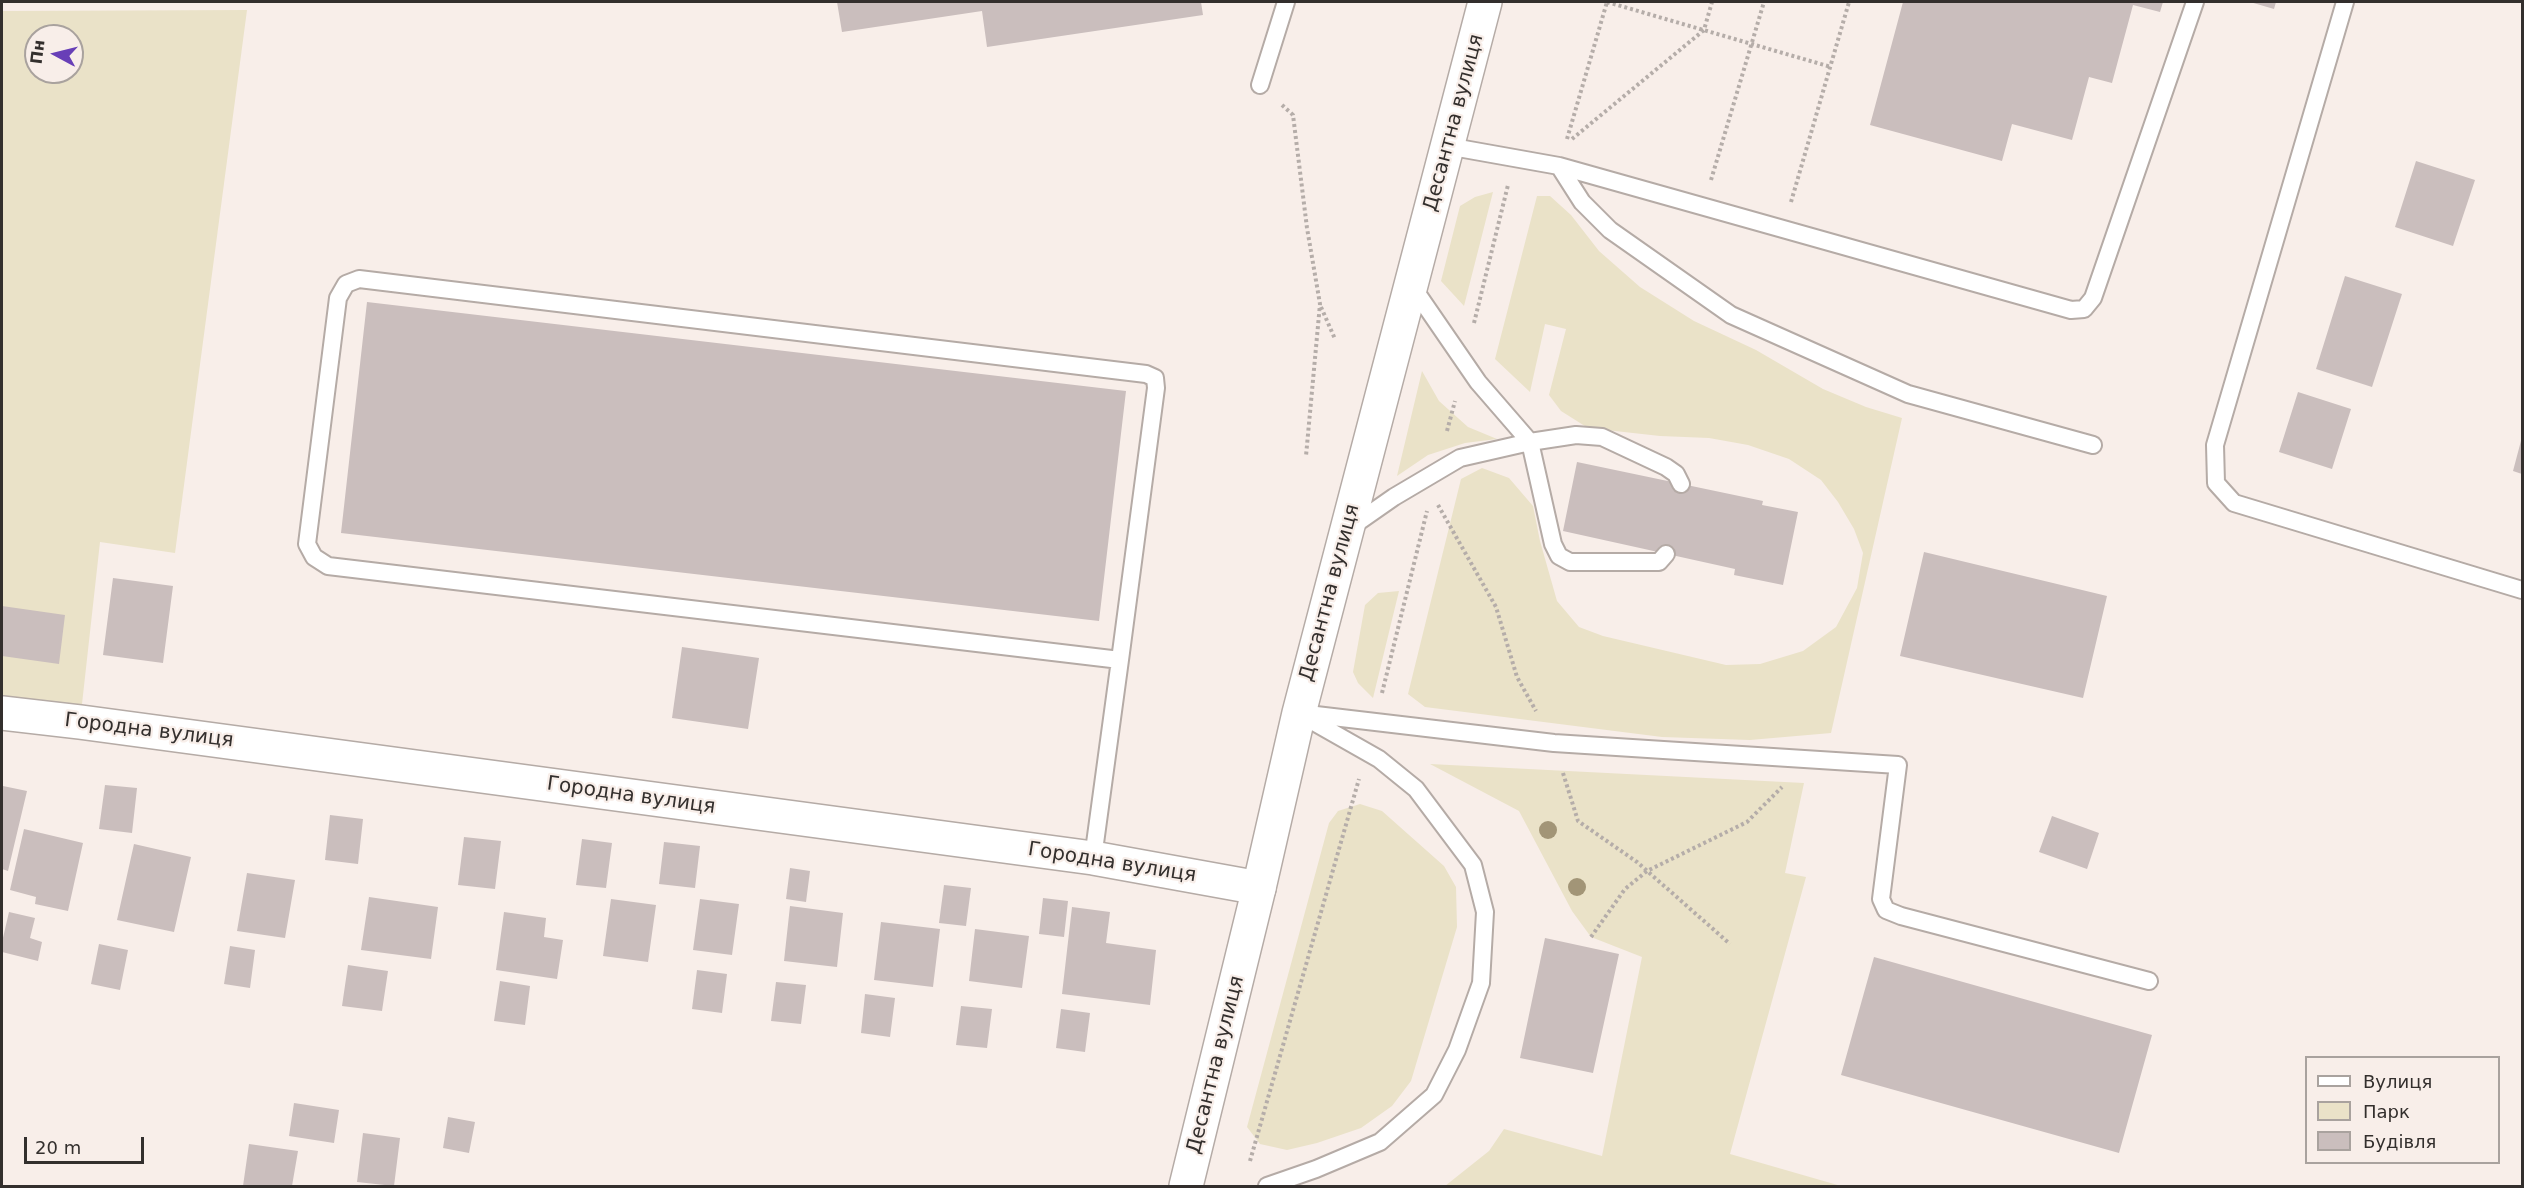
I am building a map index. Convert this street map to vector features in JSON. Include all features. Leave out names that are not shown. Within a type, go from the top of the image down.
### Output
[{"type":"street","name":"Десантна вулиця","points":[[1186,1186],[1299,713],[1485,2]]},
{"type":"street","name":"Городна вулиця","points":[[2,713],[91,723],[1092,858],[1259,888]]},
{"type":"lane","points":[[1260,85],[1286,2]]},
{"type":"lane","points":[[1447,146],[1559,166],[2071,310],[2084,309],[2093,298],[2195,2]]},
{"type":"lane","points":[[2345,2],[2215,445],[2216,483],[2234,503],[2523,590]]},
{"type":"lane","points":[[1559,166],[1582,202],[1610,230],[1731,315],[1908,394],[2093,446]]},
{"type":"lane","points":[[1092,858],[1120,660],[1156,388],[1155,378],[1146,374],[359,279],[346,284],[338,298],[307,544],[314,556],[328,567],[1120,660]]},
{"type":"lane","points":[[1411,285],[1478,382],[1530,442],[1553,544],[1559,556],[1570,562],[1659,562],[1666,554]]},
{"type":"lane","points":[[1347,529],[1394,497],[1461,458],[1530,442],[1576,435],[1602,437],[1666,467],[1676,474],[1681,484]]},
{"type":"lane","points":[[1299,713],[1554,743],[1898,765],[1881,899],[1886,910],[1901,916],[2149,981]]},
{"type":"lane","points":[[1268,1186],[1380,1142],[1434,1095],[1458,1050],[1481,983],[1485,912],[1473,865],[1416,789],[1379,759],[1299,713]]},
{"type":"path","points":[[1712,2],[1704,30],[1565,144],[1607,2],[1704,30],[1831,67]]},
{"type":"path","points":[[1703,207],[1764,2]]},
{"type":"path","points":[[1783,229],[1849,2]]},
{"type":"path","points":[[1260,85],[1293,115],[1306,228],[1320,304],[1335,339]]},
{"type":"path","points":[[1306,456],[1320,304]]},
{"type":"path","points":[[1437,504],[1496,607],[1517,677],[1554,743],[1578,821],[1637,862],[1730,944]]},
{"type":"path","points":[[1250,1164],[1366,752]]},
{"type":"path","points":[[1591,937],[1625,889],[1647,871],[1747,822],[1810,760]]},
{"type":"green space","points":[[247,10],[175,553],[100,542],[80,722],[2,713],[2,11]]},
{"type":"green space","points":[[1493,192],[1464,306],[1441,281],[1460,206],[1475,197]]},
{"type":"green space","points":[[1537,196],[1550,196],[1571,215],[1599,251],[1640,287],[1694,321],[1756,350],[1823,389],[1866,407],[1902,418],[1831,733],[1750,740],[1662,737],[1425,707],[1408,694],[1461,479],[1482,468],[1509,478],[1533,506],[1557,601],[1579,627],[1603,636],[1726,665],[1760,664],[1803,651],[1836,627],[1857,588],[1863,553],[1854,529],[1838,502],[1821,480],[1789,459],[1748,445],[1709,438],[1660,436],[1588,428],[1561,411],[1549,395],[1566,329],[1545,324],[1530,392],[1495,359]]},
{"type":"green space","points":[[1422,371],[1439,401],[1468,427],[1497,439],[1465,443],[1428,455],[1397,476]]},
{"type":"green space","points":[[1399,591],[1373,698],[1358,683],[1353,672],[1365,605],[1378,593]]},
{"type":"green space","points":[[1430,764],[1804,783],[1785,873],[1806,877],[1730,1154],[1841,1186],[1445,1186],[1489,1151],[1504,1129],[1602,1156],[1642,957],[1591,937],[1572,911],[1519,811]]},
{"type":"green space","points":[[1360,804],[1382,811],[1444,866],[1456,887],[1457,927],[1411,1081],[1392,1106],[1361,1128],[1317,1143],[1287,1150],[1260,1144],[1247,1127],[1329,823],[1338,811]]},
{"type":"building","points":[[837,2],[1201,2],[1203,15],[987,47],[982,11],[842,32]]},
{"type":"building","points":[[1903,2],[2163,2],[2160,12],[2133,5],[2112,83],[2089,77],[2072,140],[2012,124],[2002,161],[1870,125]]},
{"type":"building","points":[[2250,2],[2276,2],[2274,9]]},
{"type":"building","points":[[2416,161],[2475,180],[2453,246],[2395,227]]},
{"type":"building","points":[[2345,276],[2402,294],[2372,387],[2316,369]]},
{"type":"building","points":[[367,302],[1126,391],[1099,621],[341,533]]},
{"type":"building","points":[[2298,392],[2351,409],[2332,469],[2279,452]]},
{"type":"building","points":[[2522,437],[2522,474],[2513,471]]},
{"type":"building","points":[[1577,462],[1763,501],[1762,505],[1798,512],[1783,585],[1734,575],[1735,569],[1563,531]]},
{"type":"building","points":[[1924,552],[2107,596],[2083,698],[1900,656]]},
{"type":"building","points":[[113,578],[173,586],[163,663],[103,655]]},
{"type":"building","points":[[2,606],[65,615],[59,664],[2,656]]},
{"type":"building","points":[[682,647],[759,658],[748,729],[672,718]]},
{"type":"building","points":[[105,785],[137,788],[132,833],[99,829]]},
{"type":"building","points":[[3,786],[27,791],[8,871],[2,869]]},
{"type":"building","points":[[330,815],[363,819],[358,864],[325,860]]},
{"type":"building","points":[[2052,816],[2099,833],[2087,869],[2039,852]]},
{"type":"building","points":[[24,829],[83,843],[68,911],[35,904],[36,897],[10,890]]},
{"type":"building","points":[[464,837],[501,841],[495,889],[458,885]]},
{"type":"building","points":[[582,839],[612,843],[606,888],[576,885]]},
{"type":"building","points":[[664,842],[700,846],[695,888],[659,884]]},
{"type":"building","points":[[134,844],[191,857],[174,932],[117,920]]},
{"type":"building","points":[[790,868],[810,871],[806,902],[786,899]]},
{"type":"building","points":[[247,873],[295,880],[285,938],[237,931]]},
{"type":"building","points":[[944,885],[971,888],[966,926],[939,923]]},
{"type":"building","points":[[369,897],[438,907],[431,959],[361,950]]},
{"type":"building","points":[[1043,898],[1068,901],[1064,937],[1039,934]]},
{"type":"building","points":[[611,899],[656,905],[648,962],[603,956]]},
{"type":"building","points":[[700,899],[739,904],[732,955],[693,950]]},
{"type":"building","points":[[790,906],[843,913],[837,967],[784,961]]},
{"type":"building","points":[[1072,907],[1110,912],[1106,943],[1156,950],[1150,1005],[1062,994]]},
{"type":"building","points":[[9,912],[35,918],[30,938],[42,942],[38,961],[2,952]]},
{"type":"building","points":[[504,912],[546,918],[544,937],[563,940],[557,979],[496,970]]},
{"type":"building","points":[[881,922],[940,929],[933,987],[874,980]]},
{"type":"building","points":[[975,929],[1029,936],[1022,988],[969,981]]},
{"type":"building","points":[[1545,938],[1619,954],[1593,1073],[1520,1058]]},
{"type":"building","points":[[99,944],[128,950],[120,990],[91,984]]},
{"type":"building","points":[[230,946],[255,950],[250,988],[224,984]]},
{"type":"building","points":[[1874,957],[2152,1035],[2119,1153],[1841,1075]]},
{"type":"building","points":[[348,965],[388,971],[382,1011],[342,1006]]},
{"type":"building","points":[[697,970],[727,974],[722,1013],[692,1009]]},
{"type":"building","points":[[500,981],[530,986],[525,1025],[494,1021]]},
{"type":"building","points":[[776,982],[806,985],[801,1024],[771,1021]]},
{"type":"building","points":[[865,994],[895,998],[890,1037],[861,1033]]},
{"type":"building","points":[[961,1006],[992,1009],[987,1048],[956,1045]]},
{"type":"building","points":[[1061,1009],[1090,1013],[1085,1052],[1056,1048]]},
{"type":"building","points":[[294,1103],[339,1110],[334,1143],[289,1136]]},
{"type":"building","points":[[448,1117],[475,1122],[469,1153],[443,1148]]},
{"type":"building","points":[[363,1133],[400,1138],[394,1186],[357,1182]]},
{"type":"building","points":[[249,1144],[298,1151],[292,1186],[243,1186]]}]
